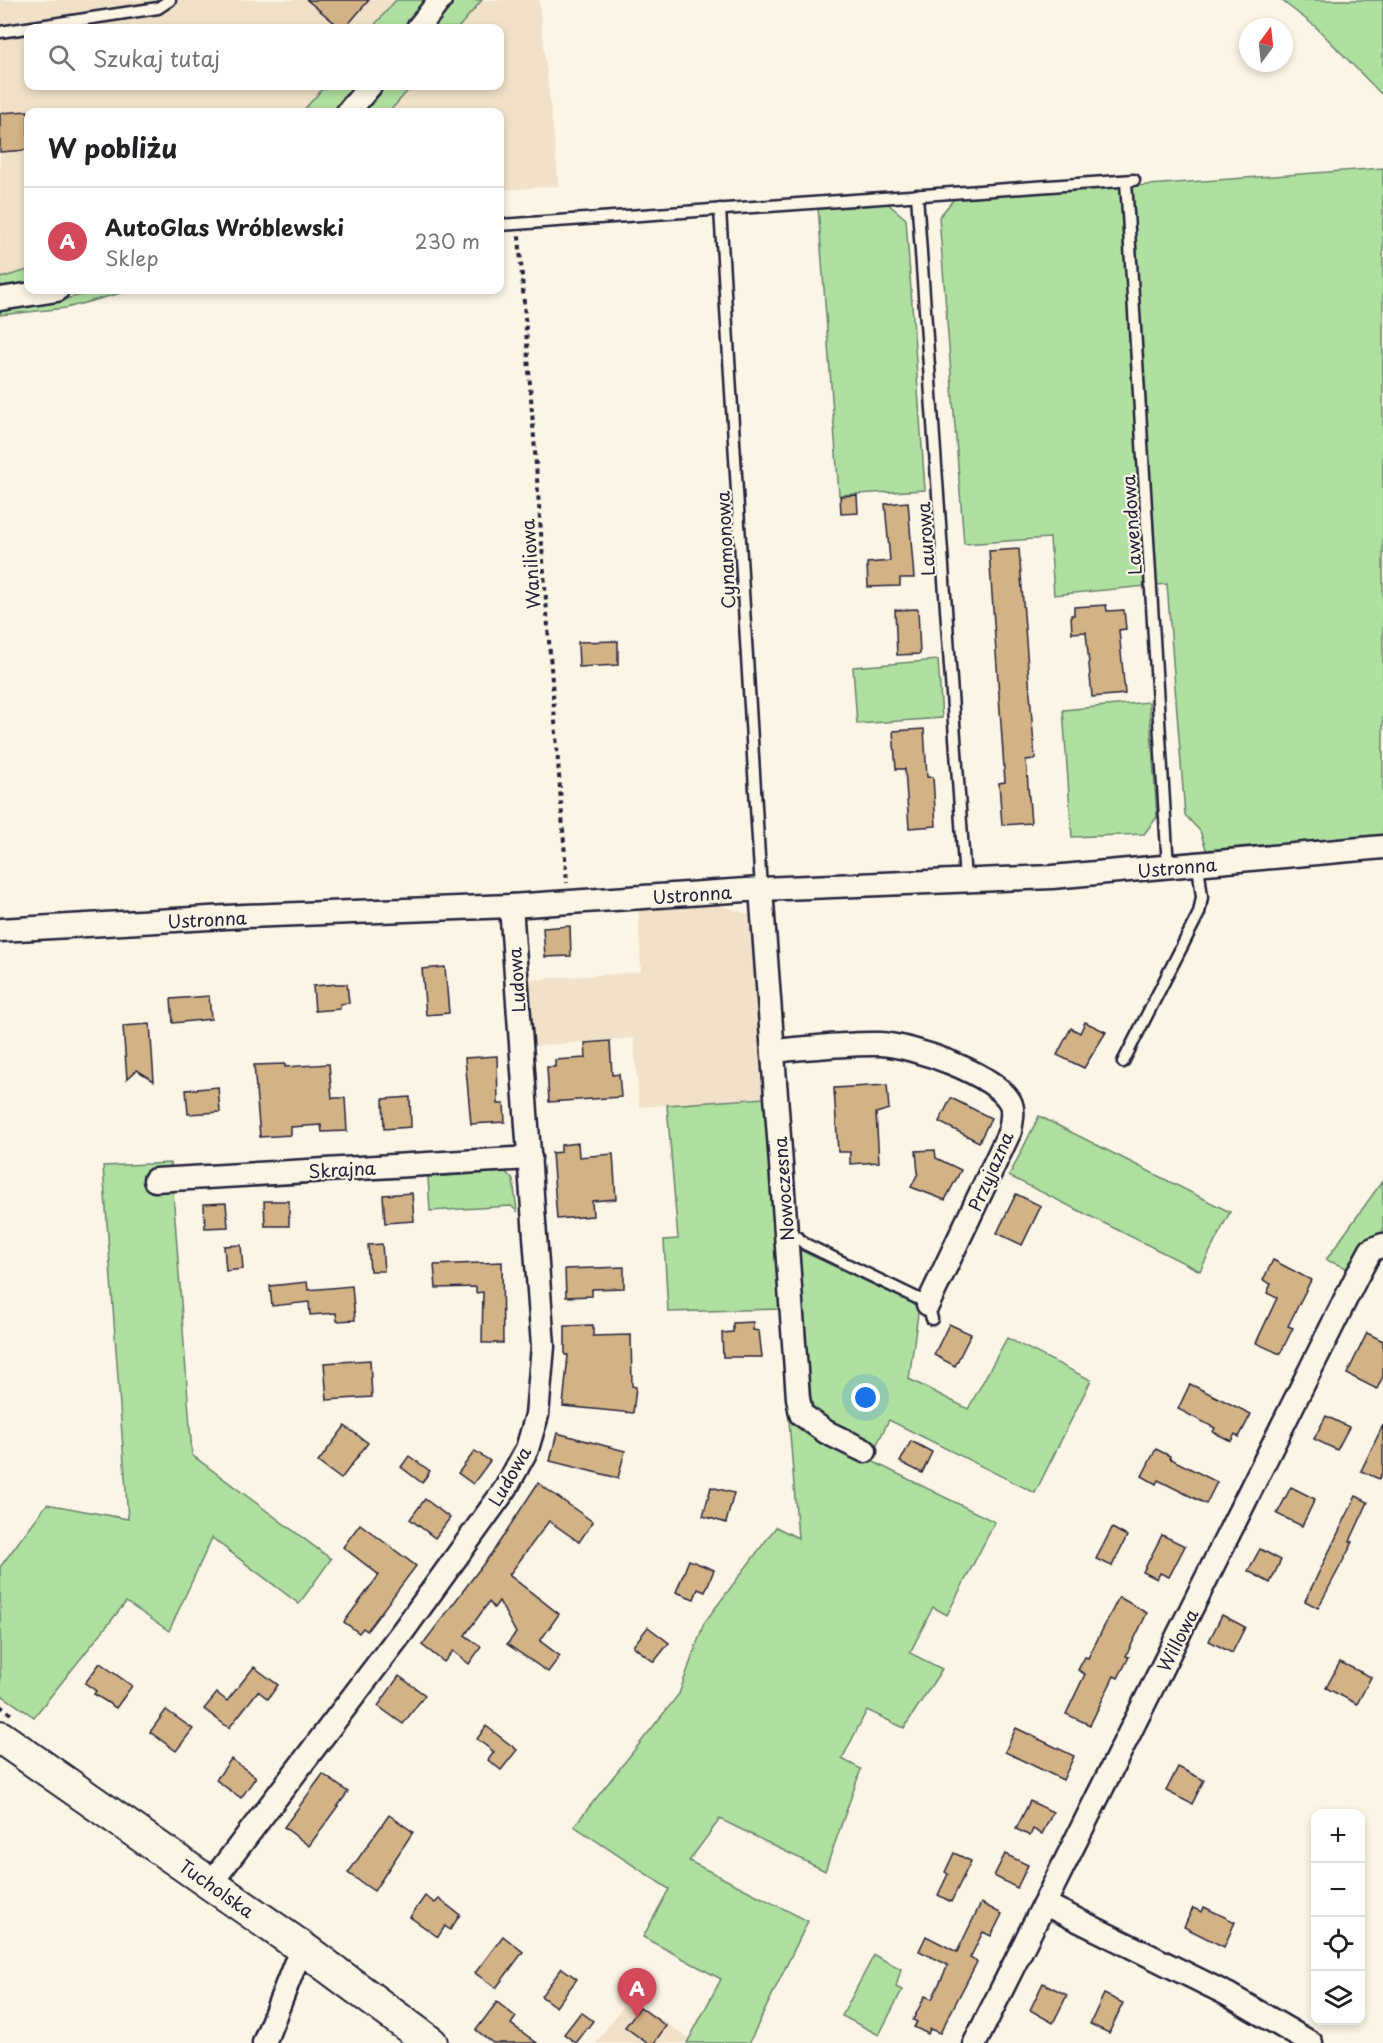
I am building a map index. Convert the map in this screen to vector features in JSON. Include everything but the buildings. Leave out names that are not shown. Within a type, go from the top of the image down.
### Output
[{"type":"main road","name":"Tucholska","points":[[0,1737],[304,1949],[431,2043]]},
{"type":"street","points":[[421,24],[440,0]]},
{"type":"street","points":[[351,108],[367,90]]},
{"type":"street","points":[[0,298],[28,294]]},
{"type":"street","name":"Ustronna","points":[[0,930],[244,916],[511,906],[761,889],[1052,877],[1383,847]]},
{"type":"street","name":"Nowoczesna","points":[[761,889],[801,1414],[826,1432],[865,1450]]},
{"type":"street","name":"Ludowa","points":[[211,1883],[410,1621],[506,1488],[527,1449],[537,1415],[543,1346],[511,906]]},
{"type":"street","name":"Przyjazna","points":[[773,1051],[879,1044],[914,1048],[987,1081],[1010,1103],[1012,1116],[1010,1131],[930,1312]]},
{"type":"street","name":"Skrajna","points":[[155,1180],[530,1158]]},
{"type":"street","name":"Willowa","points":[[975,2043],[1357,1276],[1371,1250],[1383,1245]]},
{"type":"street","points":[[1045,1904],[1227,1994],[1311,2043]]},
{"type":"street","points":[[264,2043],[295,1964],[304,1949]]},
{"type":"lane","points":[[53,24],[158,8],[170,0]]},
{"type":"lane","points":[[0,32],[24,28]]},
{"type":"lane","name":"Lawendowa","points":[[917,195],[1130,180],[1168,867]]},
{"type":"lane","points":[[504,225],[917,195]]},
{"type":"lane","name":"Laurowa","points":[[917,195],[965,880]]},
{"type":"lane","name":"Cynamonowa","points":[[720,209],[761,889]]},
{"type":"lane","points":[[1123,1062],[1199,913],[1202,897],[1198,865]]},
{"type":"lane","points":[[786,1227],[805,1244],[930,1312]]},
{"type":"path","name":"Waniliowa","points":[[519,224],[569,902]]},
{"type":"shaded area","points":[[0,0],[396,0],[375,24],[24,24],[24,90],[321,90],[306,108],[24,108],[24,271],[0,278]]},
{"type":"shaded area","points":[[482,0],[539,0],[559,186],[504,190],[504,108],[393,108],[408,90],[504,90],[504,24],[461,24]]},
{"type":"shaded area","points":[[711,902],[751,915],[765,1098],[639,1107],[634,1038],[533,1046],[528,980],[641,972],[638,906]]},
{"type":"shaded area","points":[[629,1998],[690,2039],[687,2043],[596,2043]]},
{"type":"green space","points":[[396,0],[430,0],[410,24],[375,24]]},
{"type":"green space","points":[[450,0],[482,0],[461,24],[430,24]]},
{"type":"green space","points":[[1281,0],[1383,0],[1383,96],[1316,27]]},
{"type":"green space","points":[[321,90],[354,90],[336,108],[306,108]]},
{"type":"green space","points":[[377,90],[408,90],[393,108],[360,108]]},
{"type":"green space","points":[[1383,168],[1383,837],[1207,852],[1200,831],[1185,815],[1167,584],[1054,595],[1050,538],[964,544],[939,217],[954,199]]},
{"type":"green space","points":[[887,203],[906,219],[925,490],[839,495],[818,206]]},
{"type":"green space","points":[[24,271],[24,283],[0,286],[0,278]]},
{"type":"green space","points":[[84,294],[117,294],[66,308],[0,315],[0,306]]},
{"type":"green space","points":[[938,660],[942,718],[857,724],[853,667]]},
{"type":"green space","points":[[1149,702],[1157,817],[1144,834],[1072,837],[1063,710]]},
{"type":"green space","points":[[765,1098],[781,1309],[668,1312],[664,1240],[678,1239],[667,1105]]},
{"type":"green space","points":[[1039,1116],[1230,1212],[1200,1271],[1009,1176]]},
{"type":"green space","points":[[171,1163],[192,1455],[331,1559],[299,1604],[212,1538],[169,1631],[126,1602],[34,1717],[0,1694],[0,1567],[47,1504],[128,1519],[103,1166]]},
{"type":"green space","points":[[506,1172],[513,1180],[517,1211],[511,1206],[430,1211],[428,1177]]},
{"type":"green space","points":[[1383,1180],[1383,1239],[1359,1247],[1349,1269],[1326,1260]]},
{"type":"green space","points":[[795,1248],[919,1306],[909,1379],[968,1409],[1007,1338],[1091,1380],[1035,1493],[889,1420],[874,1450],[841,1435],[824,1424],[815,1410],[808,1391],[803,1367],[797,1314]]},
{"type":"green space","points":[[789,1420],[995,1522],[947,1615],[933,1607],[910,1653],[942,1669],[904,1728],[867,1710],[842,1759],[861,1769],[825,1871],[720,1819],[689,1861],[808,1921],[749,2043],[687,2043],[721,1979],[643,1937],[669,1889],[574,1826],[679,1694],[704,1623],[776,1527],[798,1538]]},
{"type":"green space","points":[[874,1955],[901,1969],[896,1987],[902,1990],[879,2035],[842,2016]]},
{"type":"place","name":"AutoGlas Wróblewski","points":[[637,2018]]}]
